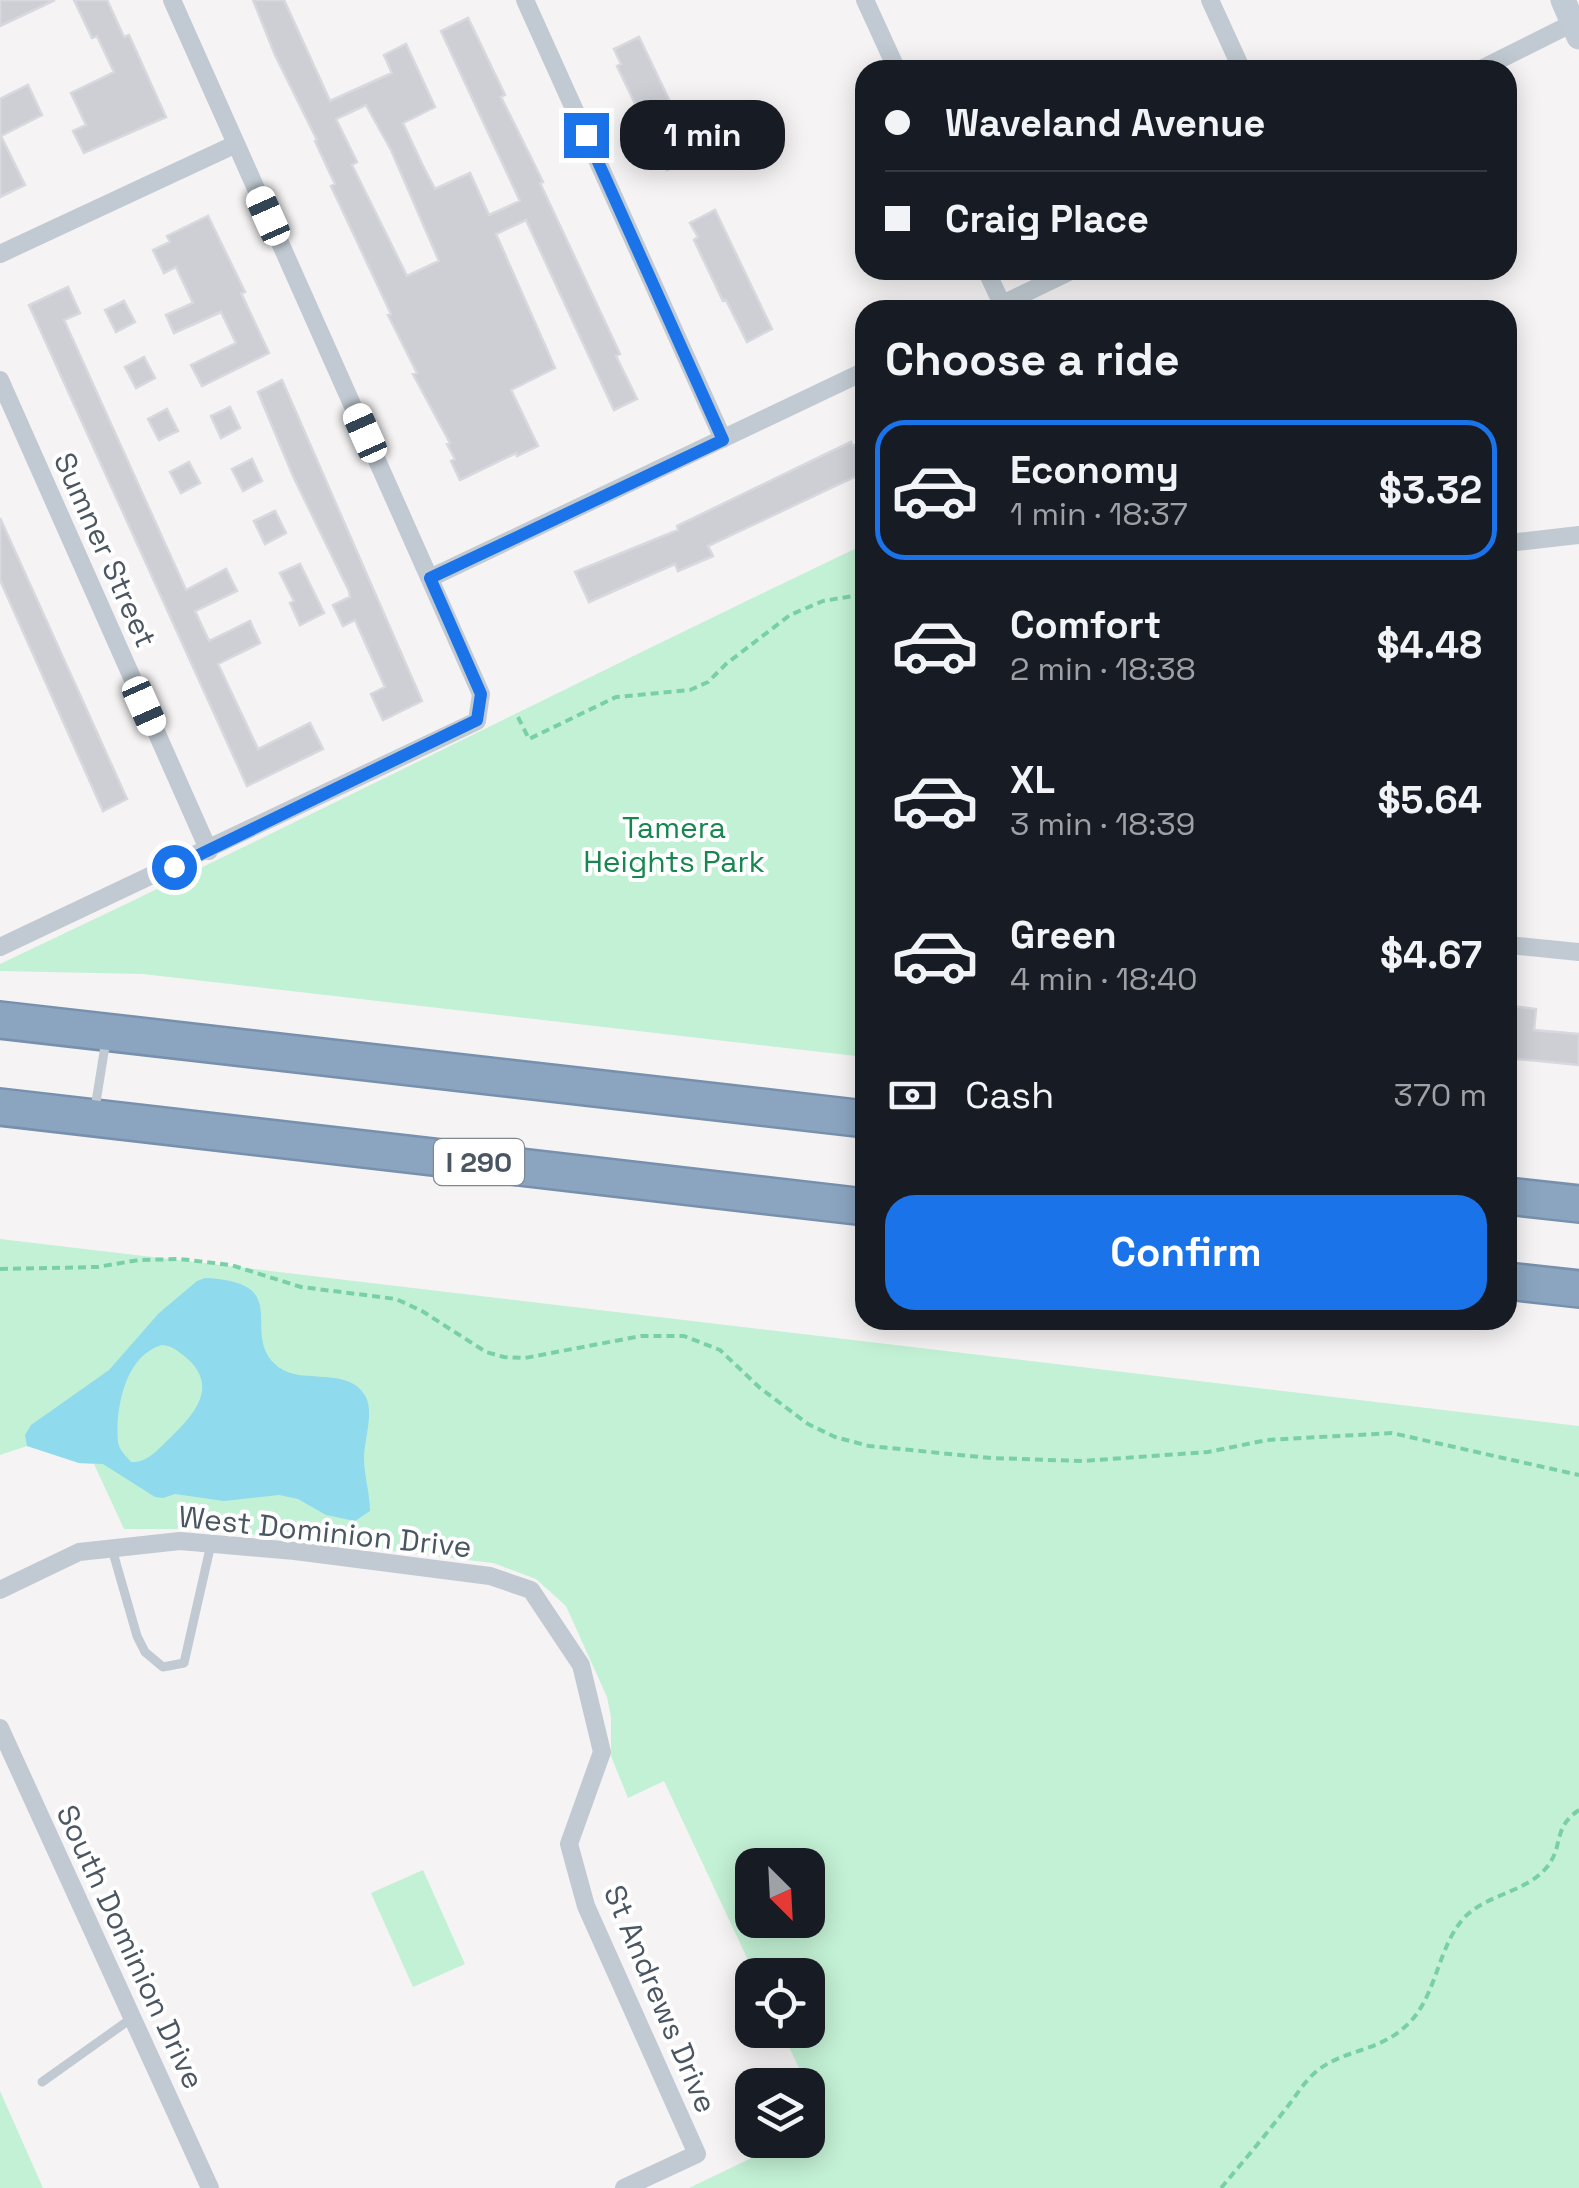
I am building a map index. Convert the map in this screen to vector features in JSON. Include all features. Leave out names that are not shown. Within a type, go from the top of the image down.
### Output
[{"type":"highway","points":[[0,1020],[855,1117]]},
{"type":"highway","name":"I 290","points":[[0,1107],[855,1206]]},
{"type":"highway","points":[[1517,1197],[1579,1204]]},
{"type":"highway","points":[[1517,1282],[1579,1289]]},
{"type":"street","points":[[0,947],[209,851],[477,720],[481,694],[172,0]]},
{"type":"street","points":[[526,0],[723,440]]},
{"type":"street","points":[[866,0],[893,60]]},
{"type":"street","points":[[1210,0],[1237,60]]},
{"type":"street","points":[[1498,60],[1572,20]]},
{"type":"street","points":[[0,254],[236,144]]},
{"type":"street","points":[[1011,300],[1052,280]]},
{"type":"street","points":[[430,578],[855,376]]},
{"type":"street","name":"Sumner Street","points":[[0,380],[209,851]]},
{"type":"street","points":[[1517,541],[1579,535]]},
{"type":"street","points":[[1517,946],[1579,952]]},
{"type":"street","name":"West Dominion Drive","points":[[0,1590],[80,1552],[180,1541],[490,1576],[531,1590]]},
{"type":"street","name":"St Andrews Drive","points":[[531,1590],[582,1665],[602,1752],[570,1844],[586,1906],[697,2154],[624,2188]]},
{"type":"street","name":"South Dominion Drive","points":[[0,1728],[210,2188]]},
{"type":"lane","points":[[94,1118],[107,1032]]},
{"type":"lane","points":[[112,1548],[137,1636],[145,1652],[163,1667],[184,1662],[211,1544]]},
{"type":"lane","points":[[42,2082],[132,2018]]},
{"type":"path","points":[[518,717],[530,739],[616,697],[690,690],[708,682],[790,615],[823,600],[855,595]]},
{"type":"path","points":[[0,1270],[180,1259],[231,1266],[301,1288],[396,1300],[422,1311],[486,1352],[504,1357],[524,1358],[641,1336],[684,1336],[720,1350],[760,1388],[808,1424],[835,1437],[869,1446],[990,1458],[1082,1461],[1208,1452],[1267,1440],[1392,1433],[1579,1476]]},
{"type":"path","points":[[1221,2188],[1309,2077],[1332,2061],[1382,2044],[1407,2024],[1426,1998],[1452,1933],[1464,1917],[1479,1905],[1542,1873],[1554,1855],[1559,1831],[1567,1818],[1579,1810]]},
{"type":"green space","name":"Tamera Heights Park","points":[[855,549],[855,1056],[143,974],[0,971],[0,964]]},
{"type":"green space","points":[[0,1239],[1579,1426],[1579,2188],[689,2188],[752,2158],[825,2158],[825,2068],[799,2068],[790,2048],[825,2048],[825,1958],[747,1958],[738,1938],[825,1938],[825,1848],[735,1848],[735,1932],[664,1781],[628,1798],[611,1756],[607,1697],[566,1606],[536,1579],[493,1563],[205,1529],[124,1529],[94,1464],[27,1446],[0,1455]]},
{"type":"green space","points":[[423,1870],[465,1964],[413,1987],[371,1893]]},
{"type":"green space","points":[[0,2091],[43,2188],[0,2188]]},
{"type":"water","points":[[205,1278],[233,1282],[249,1289],[258,1299],[262,1338],[276,1365],[298,1375],[348,1381],[366,1397],[369,1419],[364,1458],[370,1511],[355,1521],[326,1515],[298,1499],[279,1495],[224,1501],[175,1494],[155,1497],[103,1464],[79,1463],[27,1446],[25,1435],[31,1425],[109,1370],[159,1313]],"holes":[[[162,1345],[178,1351],[194,1366],[202,1387],[200,1398],[189,1418],[157,1451],[131,1462],[118,1442],[121,1399],[139,1360]]]},
{"type":"building","points":[[0,0],[55,0],[0,26]]},
{"type":"building","points":[[74,0],[107,0],[124,37],[129,35],[166,117],[84,153],[73,131],[86,125],[71,93],[114,72]]},
{"type":"building","points":[[253,0],[284,0],[330,101],[392,73],[384,55],[406,44],[435,107],[403,123],[422,164],[435,189],[470,173],[489,215],[520,201],[441,31],[468,18],[637,399],[614,410],[526,220],[496,234],[555,368],[511,390],[538,446],[460,480],[451,461],[455,459],[447,444],[450,443],[413,374],[417,373],[331,186],[335,184],[317,140]],"holes":[[[366,105],[391,150],[439,261],[407,276],[352,165],[357,162],[336,119]]]},
{"type":"building","points":[[639,37],[696,156],[667,170],[617,66],[621,64],[614,49]]},
{"type":"building","points":[[28,85],[42,115],[1,136],[25,185],[0,197],[0,99]]},
{"type":"building","points":[[715,210],[772,329],[747,342],[694,240],[698,237],[690,223]]},
{"type":"building","points":[[208,216],[269,353],[202,386],[191,365],[236,343],[221,312],[174,333],[166,315],[193,303],[176,267],[164,273],[153,250],[170,242],[167,236]]},
{"type":"building","points":[[68,287],[80,313],[64,320],[186,590],[226,569],[237,591],[195,611],[209,641],[250,621],[260,643],[218,664],[258,749],[310,723],[323,749],[247,786],[29,305]]},
{"type":"building","points":[[124,301],[135,322],[116,332],[105,310]]},
{"type":"building","points":[[144,357],[155,378],[136,388],[125,367]]},
{"type":"building","points":[[282,380],[422,701],[383,720],[371,694],[385,687],[355,620],[343,626],[333,605],[350,597],[349,591],[293,476],[258,392]]},
{"type":"building","points":[[230,407],[240,428],[221,438],[211,416]]},
{"type":"building","points":[[167,409],[178,431],[159,440],[148,419]]},
{"type":"building","points":[[851,442],[855,477],[708,546],[713,556],[678,571],[675,564],[589,602],[575,572],[678,530],[677,526]]},
{"type":"building","points":[[252,459],[262,481],[243,491],[232,469]]},
{"type":"building","points":[[189,462],[200,483],[181,493],[170,472]]},
{"type":"building","points":[[275,511],[286,533],[265,544],[254,521]]},
{"type":"building","points":[[0,518],[127,799],[103,811],[0,580]]},
{"type":"building","points":[[300,564],[324,613],[300,625],[290,603],[294,601],[280,573]]},
{"type":"building","points":[[1517,1007],[1536,1009],[1534,1030],[1579,1034],[1579,1065],[1517,1059]]},
{"type":"route","points":[[174,867],[477,720],[481,694],[430,578],[723,440],[586,135]]}]
